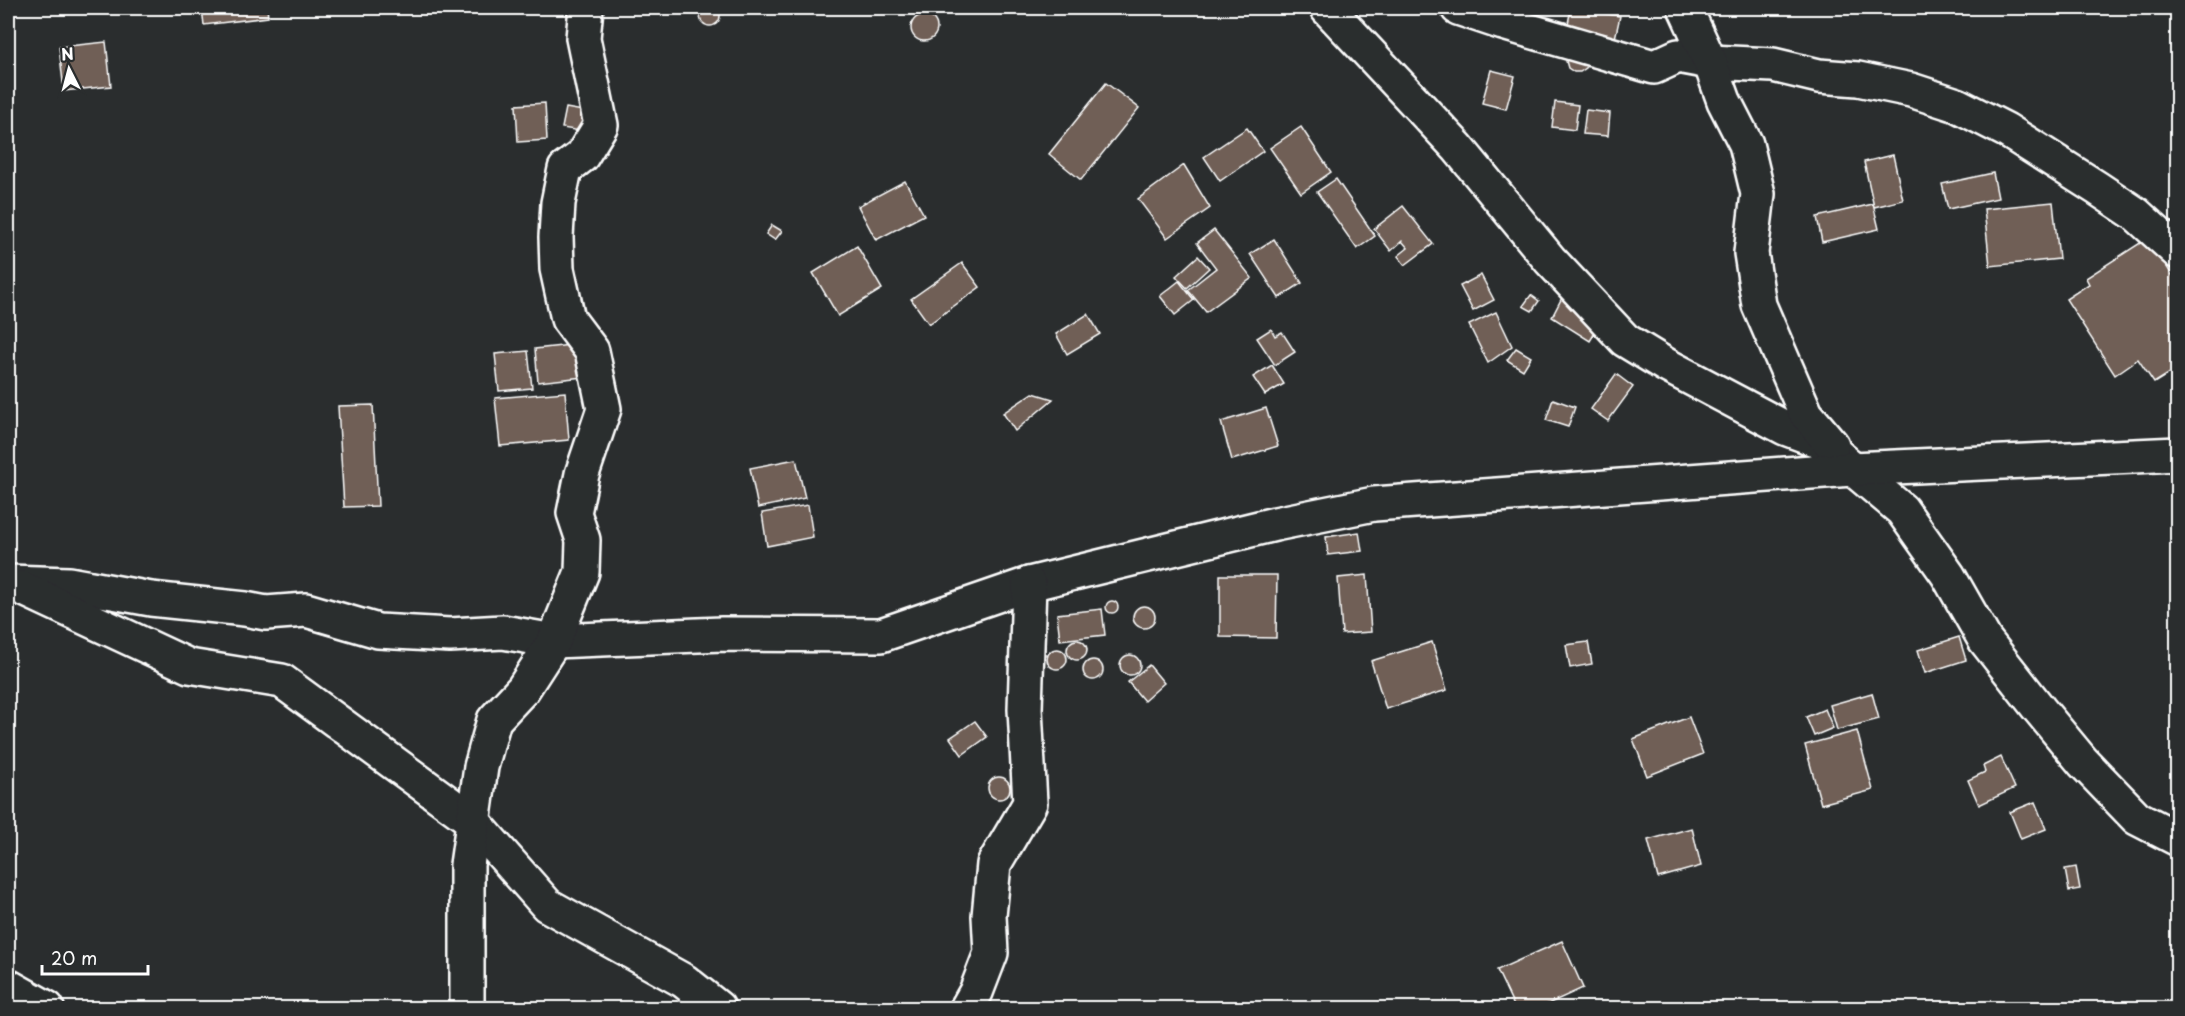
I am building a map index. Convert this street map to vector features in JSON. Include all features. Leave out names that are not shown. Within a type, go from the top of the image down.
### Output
[{"type":"street","points":[[467,1008],[467,865],[481,767],[494,720],[523,689],[554,641],[582,572],[583,540],[574,513],[582,474],[604,409],[592,351],[568,319],[557,269],[558,203],[566,169],[582,156],[601,125],[583,38],[586,8]]},
{"type":"street","points":[[1327,8],[1458,148],[1550,260],[1625,340],[1666,365],[1785,428],[1820,441],[1902,510],[1948,575],[1985,640],[2083,762],[2137,818],[2178,839]]},
{"type":"street","points":[[1458,8],[1654,66],[1678,56],[1710,62],[1773,65],[1819,76],[1858,79],[1911,90],[1957,105],[2006,130],[2136,213],[2178,252]]},
{"type":"street","points":[[1685,8],[1710,62],[1724,101],[1746,144],[1758,194],[1751,253],[1759,304],[1806,414],[1852,469]]},
{"type":"street","points":[[8,582],[69,584],[151,599],[266,613],[306,610],[378,631],[450,635],[503,632],[554,641],[722,634],[881,635],[1029,584],[1275,524],[1374,504],[1852,469],[2178,454]]},
{"type":"street","points":[[8,582],[189,666],[282,681],[473,821],[547,905],[684,981],[718,1008]]},
{"type":"street","points":[[967,1008],[976,992],[991,953],[988,915],[994,864],[1030,803],[1025,709],[1029,584]]},
{"type":"street","points":[[8,986],[47,1008]]},
{"type":"building","points":[[710,6],[717,9],[720,16],[717,23],[710,26],[703,23],[700,16],[703,9]]},
{"type":"building","points":[[202,8],[267,8],[268,17],[204,25]]},
{"type":"building","points":[[1571,8],[1620,16],[1614,43],[1566,34]]},
{"type":"building","points":[[924,15],[933,19],[937,28],[933,37],[924,41],[915,37],[911,28],[915,19]]},
{"type":"building","points":[[106,42],[111,86],[64,91],[59,47]]},
{"type":"building","points":[[1569,55],[1589,62],[1586,68],[1580,72],[1574,72],[1568,68],[1566,61]]},
{"type":"building","points":[[1491,70],[1515,76],[1506,109],[1482,103]]},
{"type":"building","points":[[1106,83],[1139,108],[1081,180],[1049,154]]},
{"type":"building","points":[[1555,102],[1578,105],[1575,130],[1552,127]]},
{"type":"building","points":[[545,103],[547,140],[518,142],[516,105]]},
{"type":"building","points":[[566,108],[589,112],[586,132],[562,128]]},
{"type":"building","points":[[1586,110],[1610,113],[1608,136],[1583,134]]},
{"type":"building","points":[[1301,127],[1331,172],[1301,193],[1270,148]]},
{"type":"building","points":[[1247,128],[1263,151],[1220,181],[1204,157]]},
{"type":"building","points":[[1893,155],[1903,200],[1874,207],[1864,162]]},
{"type":"building","points":[[1184,165],[1210,208],[1167,238],[1138,199]]},
{"type":"building","points":[[1993,173],[1998,198],[1948,209],[1942,184]]},
{"type":"building","points":[[1336,179],[1375,236],[1357,249],[1317,192]]},
{"type":"building","points":[[905,181],[924,215],[876,240],[858,206]]},
{"type":"building","points":[[2053,202],[2059,259],[1990,266],[1984,209]]},
{"type":"building","points":[[1873,204],[1879,229],[1822,242],[1817,217]]},
{"type":"building","points":[[1403,206],[1433,244],[1405,265],[1398,256],[1408,248],[1402,241],[1391,251],[1374,229]]},
{"type":"building","points":[[772,225],[782,231],[775,240],[766,234]]},
{"type":"building","points":[[1214,230],[1252,278],[1206,312],[1188,290],[1216,268],[1197,243]]},
{"type":"building","points":[[2148,238],[2178,284],[2178,368],[2154,383],[2138,359],[2115,375],[2066,299],[2089,284],[2086,278]]},
{"type":"building","points":[[1274,239],[1302,283],[1279,298],[1250,254]]},
{"type":"building","points":[[857,246],[882,289],[838,316],[813,273]]},
{"type":"building","points":[[1198,256],[1209,268],[1187,288],[1176,276]]},
{"type":"building","points":[[962,263],[980,287],[929,324],[911,299]]},
{"type":"building","points":[[1481,275],[1494,300],[1473,311],[1460,286]]},
{"type":"building","points":[[1179,281],[1194,300],[1175,315],[1160,296]]},
{"type":"building","points":[[1566,290],[1603,320],[1590,341],[1552,317]]},
{"type":"building","points":[[1531,295],[1539,301],[1532,311],[1523,306]]},
{"type":"building","points":[[1496,312],[1512,346],[1488,363],[1469,325]]},
{"type":"building","points":[[1088,314],[1100,334],[1067,354],[1056,334]]},
{"type":"building","points":[[1271,329],[1275,336],[1282,332],[1295,352],[1275,365],[1257,338]]},
{"type":"building","points":[[580,344],[583,377],[538,382],[535,349]]},
{"type":"building","points":[[1516,348],[1531,357],[1523,370],[1507,360]]},
{"type":"building","points":[[528,351],[532,388],[499,391],[495,354]]},
{"type":"building","points":[[1272,365],[1284,384],[1265,395],[1253,377]]},
{"type":"building","points":[[1616,374],[1633,387],[1608,421],[1591,409]]},
{"type":"building","points":[[565,392],[569,440],[500,446],[495,398]]},
{"type":"building","points":[[1033,393],[1053,399],[1015,431],[1003,413]]},
{"type":"building","points":[[1553,399],[1575,407],[1568,427],[1546,420]]},
{"type":"building","points":[[373,405],[378,506],[344,507],[338,406]]},
{"type":"building","points":[[1266,408],[1278,446],[1232,460],[1221,422]]},
{"type":"building","points":[[796,459],[805,498],[758,508],[750,468]]},
{"type":"building","points":[[808,505],[813,537],[767,546],[762,513]]},
{"type":"building","points":[[1359,532],[1362,551],[1328,555],[1326,537]]},
{"type":"building","points":[[1220,575],[1277,575],[1276,638],[1220,637]]},
{"type":"building","points":[[1367,575],[1371,632],[1342,634],[1338,578]]},
{"type":"building","points":[[1114,601],[1118,607],[1114,613],[1110,613],[1106,605]]},
{"type":"building","points":[[1144,606],[1152,609],[1155,617],[1152,625],[1144,628],[1136,625],[1133,617],[1136,609]]},
{"type":"building","points":[[1102,609],[1105,635],[1060,640],[1057,614]]},
{"type":"building","points":[[1959,637],[1966,660],[1925,673],[1918,650]]},
{"type":"building","points":[[1077,640],[1084,643],[1087,650],[1084,657],[1077,660],[1070,657],[1067,650],[1070,643]]},
{"type":"building","points":[[1432,642],[1447,690],[1386,709],[1371,661]]},
{"type":"building","points":[[1588,642],[1592,664],[1570,668],[1566,645]]},
{"type":"building","points":[[1057,649],[1064,652],[1067,659],[1064,666],[1057,669],[1050,666],[1047,659],[1050,652]]},
{"type":"building","points":[[1130,655],[1137,658],[1140,665],[1137,672],[1130,675],[1123,672],[1120,665],[1123,658]]},
{"type":"building","points":[[1089,660],[1097,660],[1103,666],[1103,674],[1097,680],[1089,680],[1083,674],[1083,666]]},
{"type":"building","points":[[1149,665],[1164,683],[1144,701],[1128,682]]},
{"type":"building","points":[[1872,693],[1879,719],[1837,730],[1830,705]]},
{"type":"building","points":[[1825,709],[1833,728],[1814,736],[1806,717]]},
{"type":"building","points":[[1689,717],[1703,754],[1647,776],[1633,739]]},
{"type":"building","points":[[975,721],[987,737],[962,755],[950,738]]},
{"type":"building","points":[[1857,731],[1873,790],[1821,804],[1805,745]]},
{"type":"building","points":[[2001,757],[2015,788],[1979,805],[1968,780],[1985,772],[1983,766]]},
{"type":"building","points":[[999,777],[1007,780],[1010,788],[1007,796],[999,799],[991,796],[988,788],[991,780]]},
{"type":"building","points":[[2035,802],[2046,829],[2021,839],[2010,812]]},
{"type":"building","points":[[1692,828],[1701,866],[1658,878],[1648,840]]},
{"type":"building","points":[[2076,867],[2080,889],[2069,891],[2065,869]]},
{"type":"building","points":[[1562,941],[1583,988],[1539,1008],[1515,1008],[1497,970]]}]
